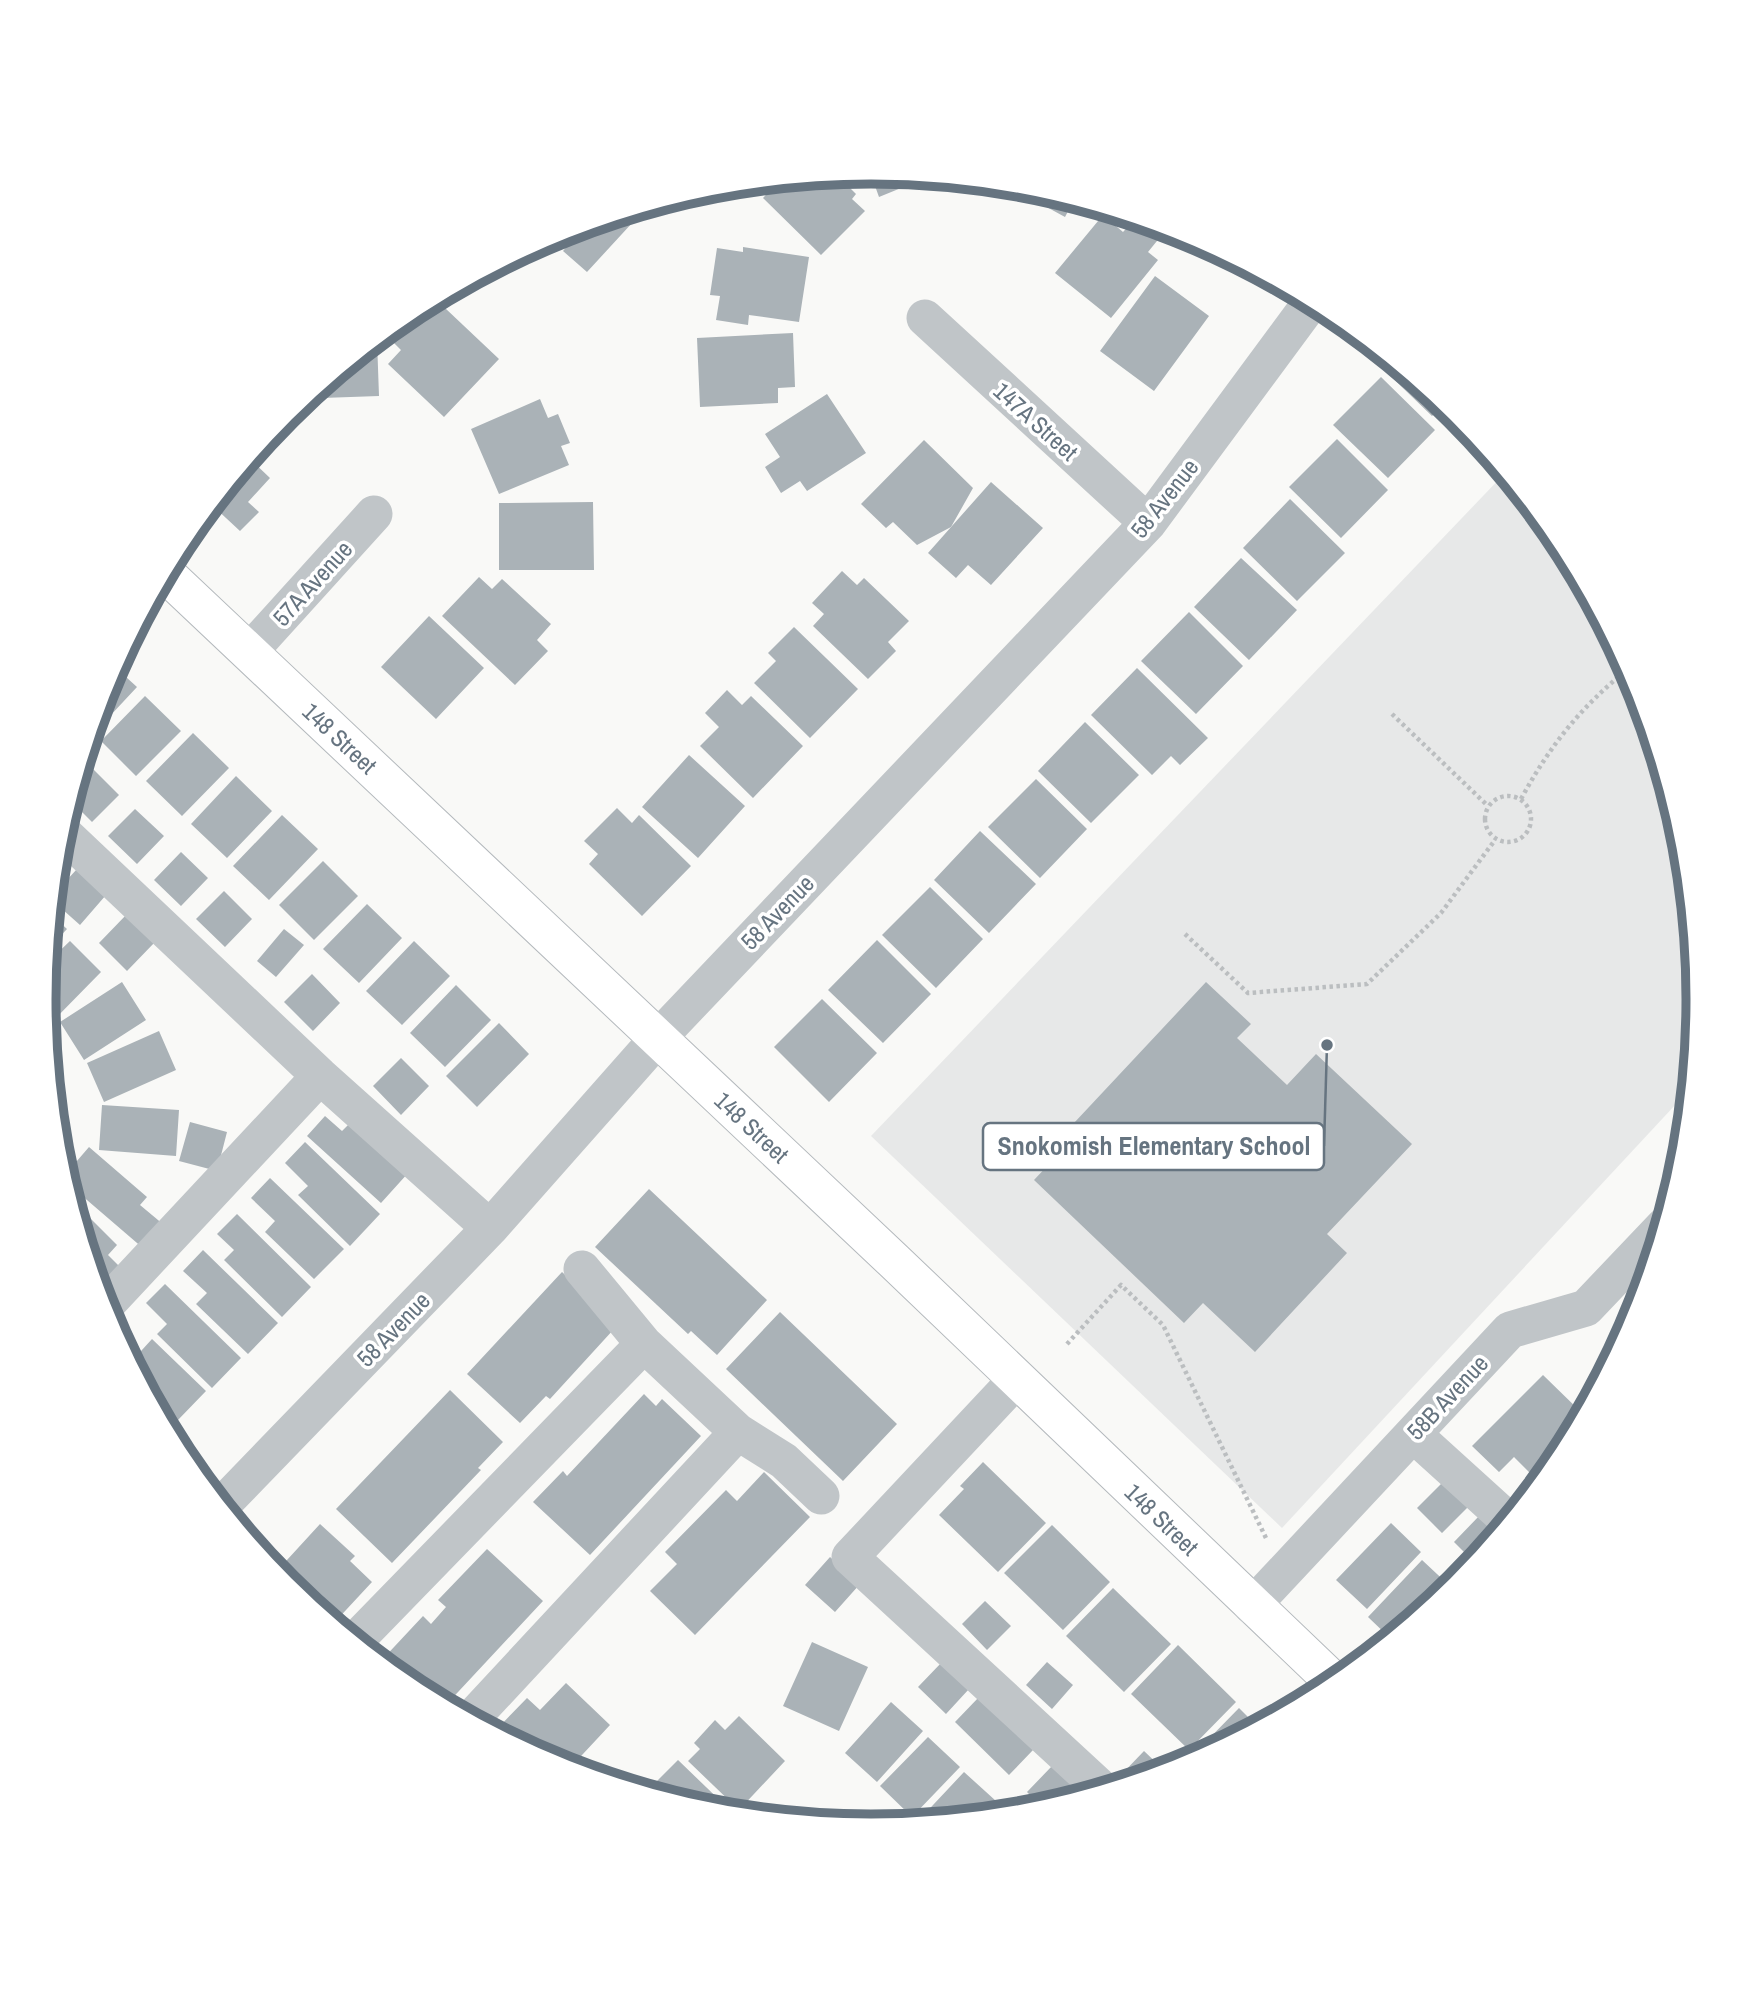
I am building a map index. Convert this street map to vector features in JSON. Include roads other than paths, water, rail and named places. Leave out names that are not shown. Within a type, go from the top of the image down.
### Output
[{"type":"main road","name":"148 Street","points":[[173,579],[1328,1676]]},
{"type":"street","name":"58 Avenue","points":[[228,1499],[490,1228],[658,1038],[1148,523],[1306,309]]},
{"type":"street","name":"147A Street","points":[[925,318],[1148,523]]},
{"type":"street","name":"57A Avenue","points":[[249,652],[374,514]]},
{"type":"street","points":[[72,841],[320,1076],[490,1228]]},
{"type":"street","points":[[113,1298],[320,1076]]},
{"type":"street","name":"58B Avenue","points":[[1252,1606],[1510,1330],[1586,1308],[1650,1240]]},
{"type":"street","points":[[582,1269],[644,1344],[738,1432],[784,1461],[821,1496]]},
{"type":"street","points":[[361,1635],[644,1344]]},
{"type":"street","points":[[1017,1379],[850,1557],[1096,1783]]},
{"type":"street","points":[[477,1713],[738,1432]]},
{"type":"street","points":[[1413,1434],[1503,1515]]},
{"type":"place","name":"Snokomish Elementary School","points":[[1327,1045]]}]
